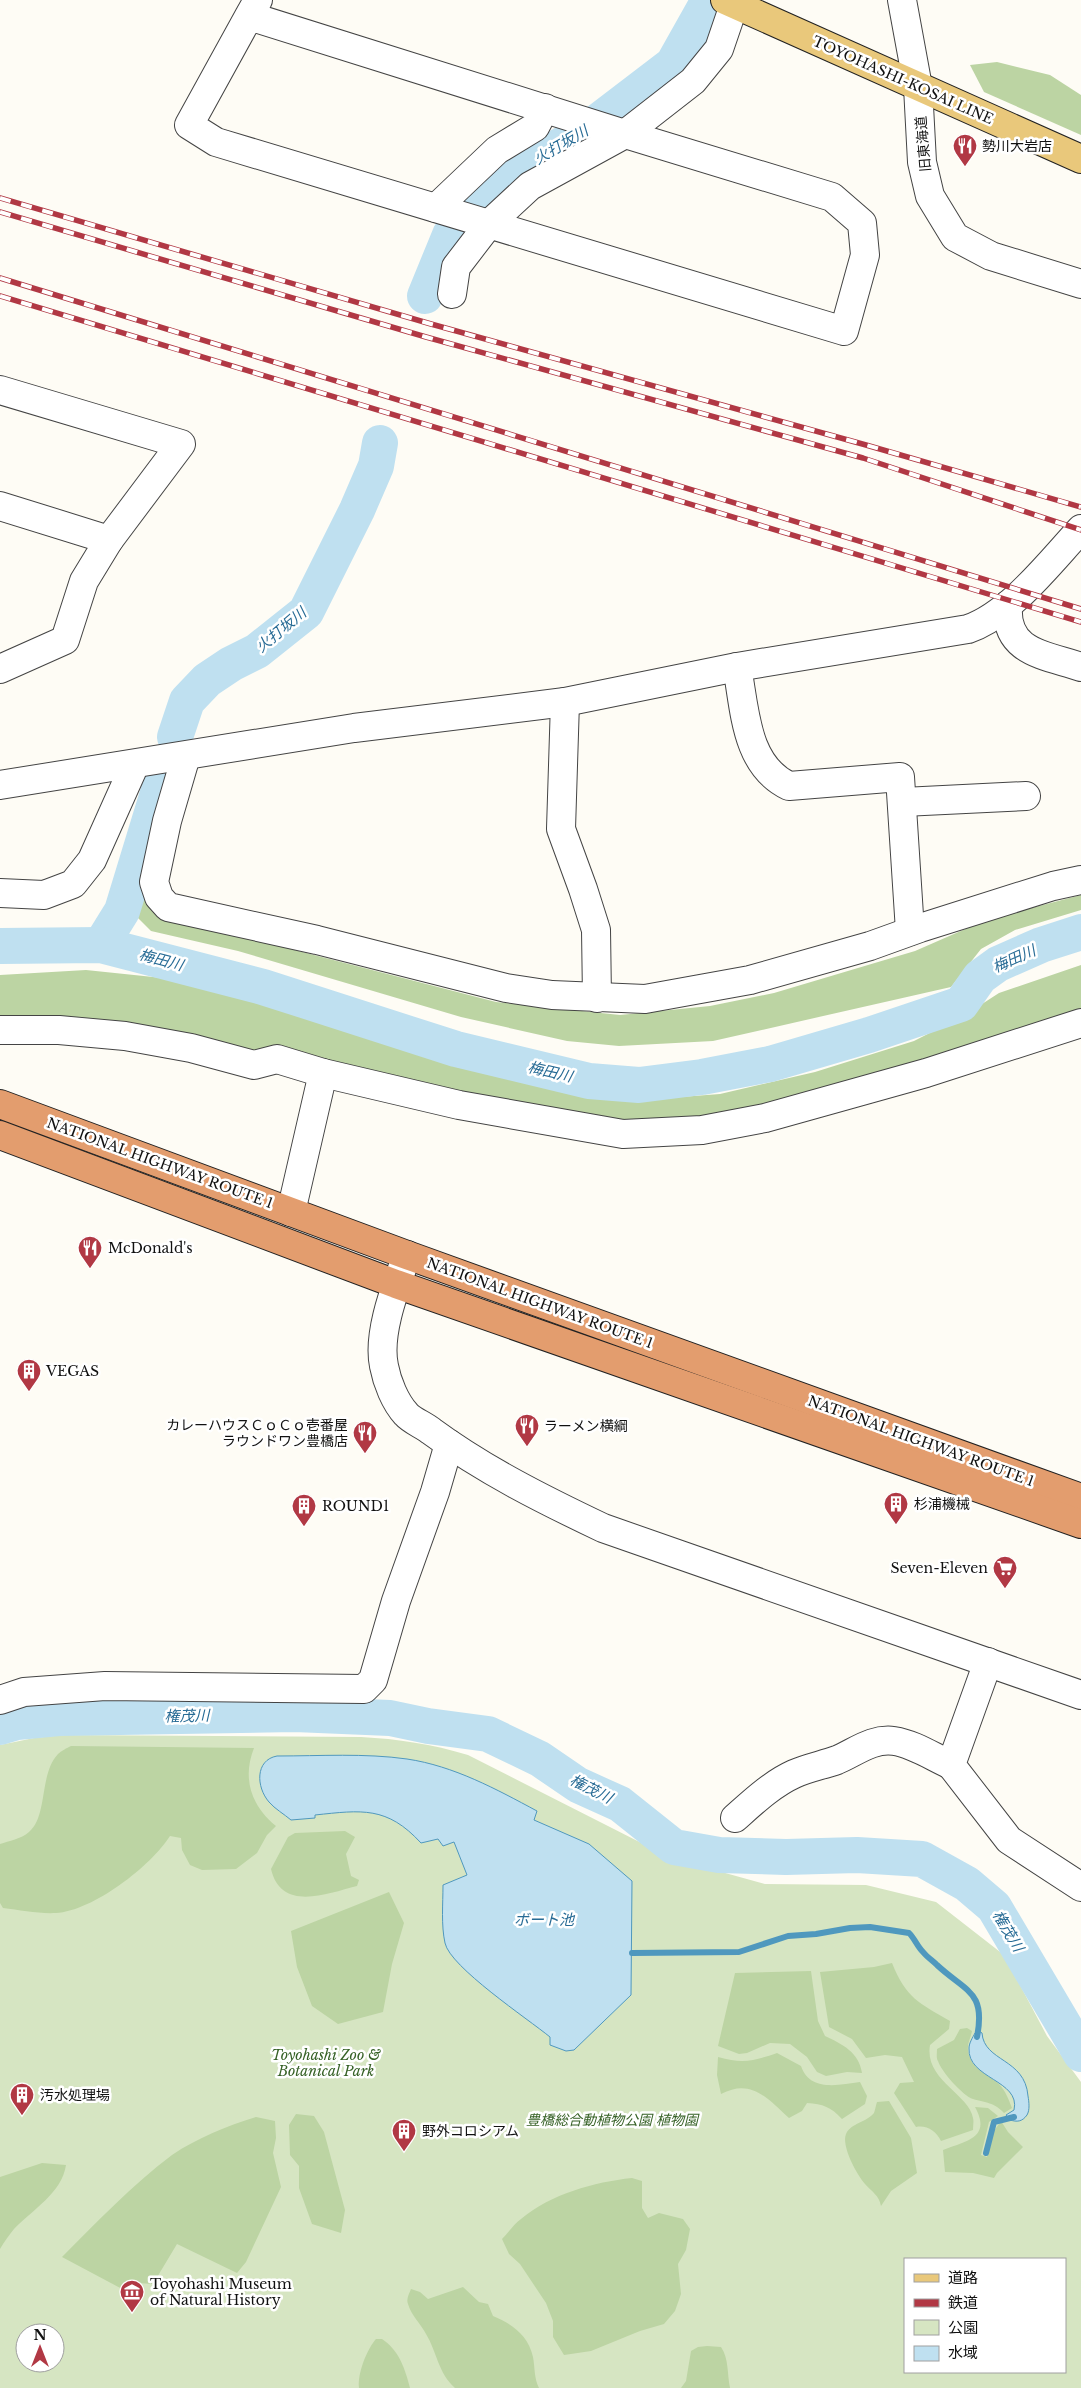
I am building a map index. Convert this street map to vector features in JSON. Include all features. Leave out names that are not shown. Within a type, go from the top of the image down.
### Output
[{"type":"highway","name":"NATIONAL HIGHWAY ROUTE 1","points":[[0,1104],[407,1255],[1081,1498]]},
{"type":"highway","name":"NATIONAL HIGHWAY ROUTE 1","points":[[0,1135],[396,1284],[1081,1524]]},
{"type":"main road","name":"TOYOHASHI-KOSAI LINE","points":[[729,2],[1081,159]]},
{"type":"street","name":"旧東海道","points":[[902,0],[918,87],[922,162],[930,196],[955,236],[991,256],[1081,284]]},
{"type":"street","points":[[452,294],[456,267],[489,224],[530,186],[624,134],[693,81],[719,49],[729,2]]},
{"type":"street","points":[[253,8],[624,134],[832,197],[862,223],[865,255],[844,331],[216,142],[189,124],[253,8]]},
{"type":"street","points":[[436,208],[497,150],[535,127],[545,108]]},
{"type":"street","points":[[0,390],[181,444],[109,540],[84,581],[65,640],[0,669]]},
{"type":"street","points":[[0,506],[109,540]]},
{"type":"street","points":[[0,785],[354,728],[565,702],[737,667],[968,629],[991,619],[1008,605],[1081,529]]},
{"type":"street","points":[[1008,605],[1010,629],[1025,648],[1081,667]]},
{"type":"street","points":[[737,667],[753,746],[761,763],[773,777],[788,786],[900,777],[910,931]]},
{"type":"street","points":[[565,702],[561,829],[596,930],[598,998]]},
{"type":"street","points":[[186,756],[167,821],[154,882],[159,897],[168,907],[317,940],[506,988],[552,995],[645,999],[750,980],[870,946],[910,931],[1053,886],[1081,880]]},
{"type":"street","points":[[0,892],[44,895],[73,884],[92,860],[135,764]]},
{"type":"street","points":[[903,802],[1026,796]]},
{"type":"street","points":[[0,1030],[59,1030],[125,1036],[191,1048],[254,1064],[277,1059],[322,1073],[459,1106],[623,1134],[702,1130],[774,1115],[926,1073],[1081,1024]]},
{"type":"street","points":[[291,1212],[322,1073]]},
{"type":"street","points":[[407,1255],[396,1284],[383,1343],[384,1365],[390,1387],[406,1414],[448,1444],[540,1498],[603,1528],[1081,1695]]},
{"type":"street","points":[[0,1700],[24,1692],[105,1686],[364,1689],[373,1680],[396,1601],[435,1492],[448,1444]]},
{"type":"street","points":[[951,1765],[988,1662]]},
{"type":"street","points":[[736,1818],[763,1794],[793,1774],[838,1759],[866,1745],[880,1741],[894,1741],[906,1744],[951,1765],[1009,1840],[1081,1888]]},
{"type":"green space","points":[[997,62],[1050,75],[1081,95],[1081,135],[984,92],[970,65]]},
{"type":"green space","points":[[140,892],[149,902],[233,934],[496,1002],[620,1015],[710,1006],[774,993],[915,951],[986,920],[1081,895],[1081,910],[1015,930],[981,949],[951,987],[713,1041],[619,1046],[567,1041],[461,1017],[238,951],[151,931],[131,911]]},
{"type":"green space","points":[[1081,965],[1081,1015],[678,1134],[0,1018],[0,975],[86,970],[182,980],[312,1011],[355,1032],[399,1048],[508,1078],[582,1095],[654,1099],[720,1094],[815,1072],[914,1041],[965,1015],[999,993]]},
{"type":"green space","name":"Toyohashi Zoo & Botanical Park","points":[[64,1735],[361,1737],[428,1745],[468,1755],[671,1858],[765,1884],[866,1885],[936,1902],[1004,1955],[1047,2036],[1081,2082],[1081,2388],[0,2388],[0,1745],[34,1738]]},
{"type":"green space","points":[[71,1746],[254,1748],[249,1770],[251,1791],[260,1810],[276,1826],[267,1835],[257,1853],[236,1869],[202,1870],[190,1865],[182,1850],[181,1838],[170,1836],[161,1848],[135,1873],[103,1896],[87,1904],[56,1913],[3,1908],[0,1903],[0,1844],[15,1840],[29,1832],[35,1825],[42,1806],[45,1783],[52,1762],[59,1753]]},
{"type":"green space","points":[[345,1831],[355,1837],[346,1854],[351,1876],[359,1880],[357,1886],[332,1893],[306,1897],[284,1891],[276,1882],[271,1869],[288,1837],[295,1833]]},
{"type":"green space","points":[[389,1892],[404,1923],[392,1964],[383,2012],[338,2024],[312,2006],[297,1967],[291,1931]]},
{"type":"green space","points":[[892,1963],[908,1992],[922,2004],[950,2021],[949,2029],[930,2045],[930,2057],[940,2077],[970,2109],[973,2119],[973,2130],[941,2141],[937,2134],[931,2130],[924,2127],[916,2127],[894,2093],[900,2083],[914,2082],[902,2057],[885,2055],[866,2058],[852,2039],[829,2027],[820,1972],[874,1967]]},
{"type":"green space","points":[[811,1971],[818,2021],[825,2036],[853,2054],[862,2073],[847,2072],[826,2076],[817,2072],[807,2057],[790,2044],[770,2043],[747,2053],[739,2054],[718,2046],[735,1973]]},
{"type":"green space","points":[[967,2028],[972,2031],[968,2048],[972,2062],[999,2084],[1008,2098],[1012,2108],[1004,2113],[993,2105],[969,2097],[948,2077],[937,2060],[937,2049],[954,2040],[960,2029]]},
{"type":"green space","points":[[777,2053],[801,2066],[811,2080],[818,2083],[834,2085],[860,2082],[867,2096],[865,2104],[842,2119],[826,2107],[807,2103],[802,2111],[789,2118],[766,2097],[750,2089],[741,2088],[721,2094],[717,2075],[718,2057],[748,2061]]},
{"type":"green space","points":[[889,2101],[911,2138],[917,2173],[891,2191],[881,2206],[877,2196],[865,2184],[854,2167],[845,2139],[851,2127],[874,2113],[877,2102]]},
{"type":"green space","points":[[975,2107],[988,2108],[998,2116],[989,2122],[981,2155],[987,2157],[994,2131],[1001,2121],[1008,2132],[1023,2147],[994,2178],[973,2173],[945,2172],[943,2150],[968,2141],[978,2132],[980,2126],[979,2117]]},
{"type":"green space","points":[[296,2114],[314,2116],[324,2132],[345,2210],[341,2233],[312,2224],[299,2188],[299,2166],[290,2155],[289,2125]]},
{"type":"green space","points":[[256,2117],[275,2121],[276,2138],[273,2153],[281,2187],[246,2262],[237,2273],[177,2244],[153,2284],[138,2283],[124,2290],[62,2257],[129,2191],[172,2155],[212,2133]]},
{"type":"green space","points":[[42,2163],[66,2165],[59,2184],[53,2193],[14,2229],[0,2249],[0,2177]]},
{"type":"green space","points":[[632,2178],[642,2181],[642,2208],[648,2218],[659,2213],[683,2219],[690,2229],[686,2250],[678,2264],[681,2294],[675,2311],[664,2324],[640,2331],[591,2351],[564,2355],[553,2337],[553,2321],[546,2303],[520,2264],[509,2254],[502,2239],[521,2219],[559,2196],[588,2186]]},
{"type":"green space","points":[[463,2287],[479,2302],[488,2304],[493,2316],[513,2327],[523,2336],[531,2349],[539,2388],[455,2388],[449,2382],[441,2369],[430,2341],[407,2302],[411,2289],[420,2292],[428,2299]]},
{"type":"green space","points":[[376,2339],[382,2339],[388,2343],[397,2354],[410,2388],[359,2388],[363,2362]]},
{"type":"green space","points":[[698,2347],[721,2347],[724,2352],[730,2388],[681,2388],[686,2381],[691,2351]]},
{"type":"water","name":"ボート池","points":[[277,1756],[375,1756],[424,1762],[474,1779],[537,1811],[534,1820],[589,1844],[632,1881],[631,1995],[574,2050],[566,2051],[550,2045],[550,2037],[475,1979],[450,1953],[445,1943],[443,1885],[467,1875],[454,1842],[443,1846],[438,1839],[421,1843],[397,1822],[373,1813],[332,1813],[315,1815],[315,1818],[291,1820],[269,1802],[260,1782],[261,1768],[270,1759]]},
{"type":"water","points":[[979,2031],[982,2033],[984,2042],[990,2050],[1013,2067],[1020,2074],[1025,2084],[1029,2108],[1027,2115],[1021,2120],[1010,2120],[1006,2115],[1014,2110],[1014,2100],[1010,2092],[976,2067],[971,2058],[970,2044],[975,2033]]},
{"type":"waterway","name":"火打坂川","points":[[425,296],[450,235],[488,187],[584,132],[673,64],[709,0]]},
{"type":"waterway","name":"火打坂川","points":[[175,737],[187,701],[207,680],[231,664],[257,651],[306,612],[357,510],[376,466],[380,443]]},
{"type":"waterway","name":"火打坂川","points":[[101,945],[122,911],[165,770]]},
{"type":"waterway","name":"梅田川","points":[[0,946],[101,945],[263,987],[456,1049],[589,1081],[639,1085],[702,1077],[770,1064],[869,1035],[961,1004],[980,977],[998,964],[1041,945],[1081,932]]},
{"type":"waterway","name":"権茂川","points":[[0,1727],[17,1722],[59,1718],[295,1714],[390,1718],[428,1726],[488,1734],[540,1759],[578,1785],[620,1804],[674,1847],[719,1855],[786,1857],[857,1855],[922,1859],[967,1884],[994,1907],[1081,2054]]},
{"type":"waterway","points":[[632,1953],[739,1952],[788,1936],[816,1934],[850,1928],[870,1927],[909,1933],[926,1956],[965,1988],[976,2001],[979,2010],[977,2037]]},
{"type":"waterway","points":[[986,2153],[994,2122],[1014,2117]]},
{"type":"railway","points":[[0,198],[431,324],[1081,507]]},
{"type":"railway","points":[[0,212],[426,337],[863,458],[1081,530]]},
{"type":"railway","points":[[0,278],[1081,609]]},
{"type":"railway","points":[[0,296],[1081,622]]},
{"type":"place","name":"勢川大岩店","points":[[965,167]]},
{"type":"place","name":"McDonald's","points":[[90,1269]]},
{"type":"place","name":"VEGAS","points":[[29,1392]]},
{"type":"place","name":"ラーメン横綱","points":[[527,1447]]},
{"type":"place","name":"カレーハウスＣｏＣｏ壱番屋 ラウンドワン豊橋店","points":[[365,1454]]},
{"type":"place","name":"杉浦機械","points":[[896,1525]]},
{"type":"place","name":"ROUND1","points":[[304,1527]]},
{"type":"place","name":"Seven-Eleven","points":[[1005,1589]]},
{"type":"place","name":"汚水処理場","points":[[22,2116]]},
{"type":"place","name":"野外コロシアム","points":[[404,2152]]},
{"type":"place","name":"Toyohashi Museum of Natural History","points":[[132,2313]]},
{"type":"park label","name":"豊橋総合動植物公園 植物園","points":[[612,2120]]}]
